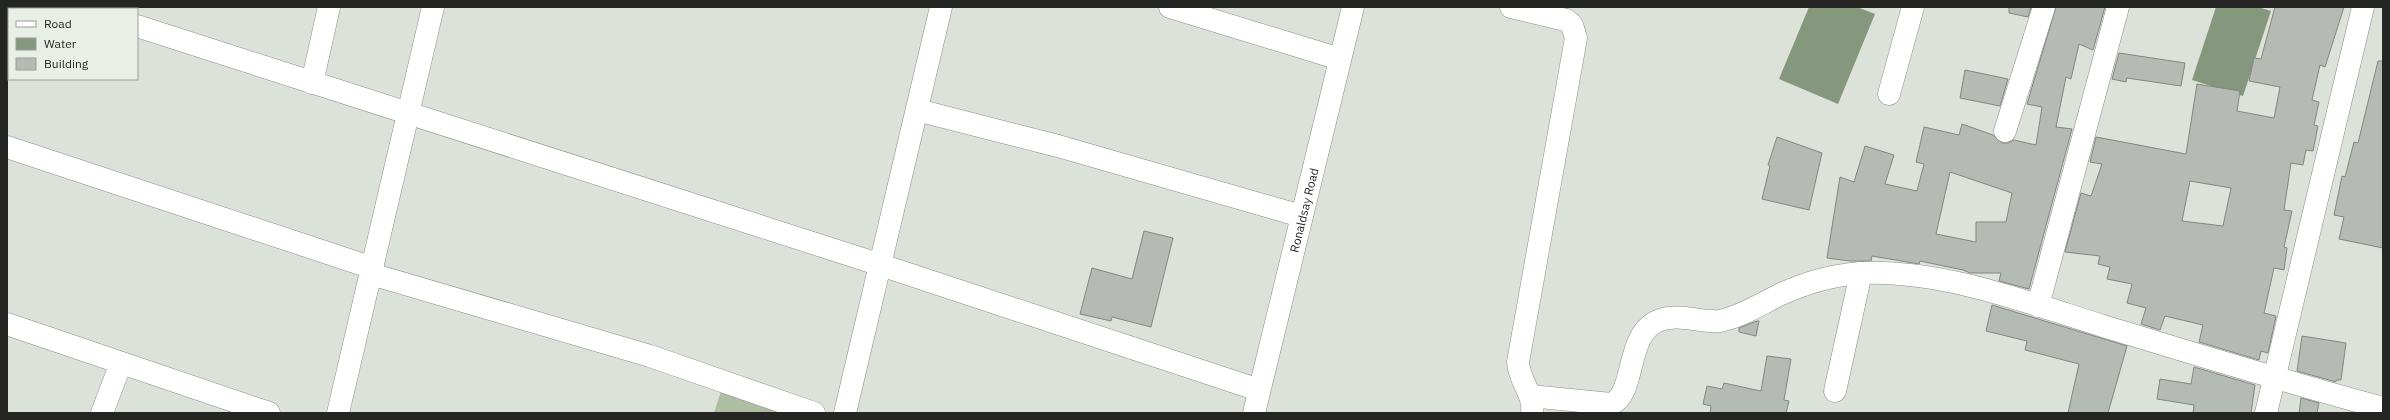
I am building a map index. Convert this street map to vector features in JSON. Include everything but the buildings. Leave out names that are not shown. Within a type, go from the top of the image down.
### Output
[{"type":"street","points":[[312,83],[329,7]]},
{"type":"street","points":[[338,413],[432,7]]},
{"type":"street","points":[[845,413],[941,7]]},
{"type":"street","points":[[1170,7],[1340,59]]},
{"type":"street","name":"Ronaldsay Road","points":[[1254,413],[1353,7]]},
{"type":"street","points":[[1511,7],[1566,20],[1572,25],[1576,38],[1518,362],[1522,382],[1531,404],[1611,404],[1620,397],[1639,339],[1660,320],[1671,318],[1721,320],[1755,307],[1802,285],[1828,277],[1861,273],[1892,274],[1955,283],[2038,306],[2273,378],[2383,408]]},
{"type":"street","points":[[1889,94],[1914,7]]},
{"type":"street","points":[[2005,131],[2044,7]]},
{"type":"street","points":[[2038,306],[2118,7]]},
{"type":"street","points":[[2266,413],[2273,378],[2363,7]]},
{"type":"street","points":[[138,26],[407,114],[881,265],[1259,390]]},
{"type":"street","points":[[917,110],[1058,146],[1301,216]]},
{"type":"street","points":[[7,147],[372,271],[650,356],[814,413]]},
{"type":"street","points":[[1835,391],[1861,273]]},
{"type":"street","points":[[7,324],[266,412]]},
{"type":"street","points":[[102,413],[121,363]]},
{"type":"shaded area","points":[[721,391],[785,413],[714,413]]},
{"type":"water","points":[[1809,7],[1857,7],[1875,14],[1838,104],[1779,79]]},
{"type":"water","points":[[2216,7],[2258,7],[2271,11],[2243,96],[2192,80]]}]
